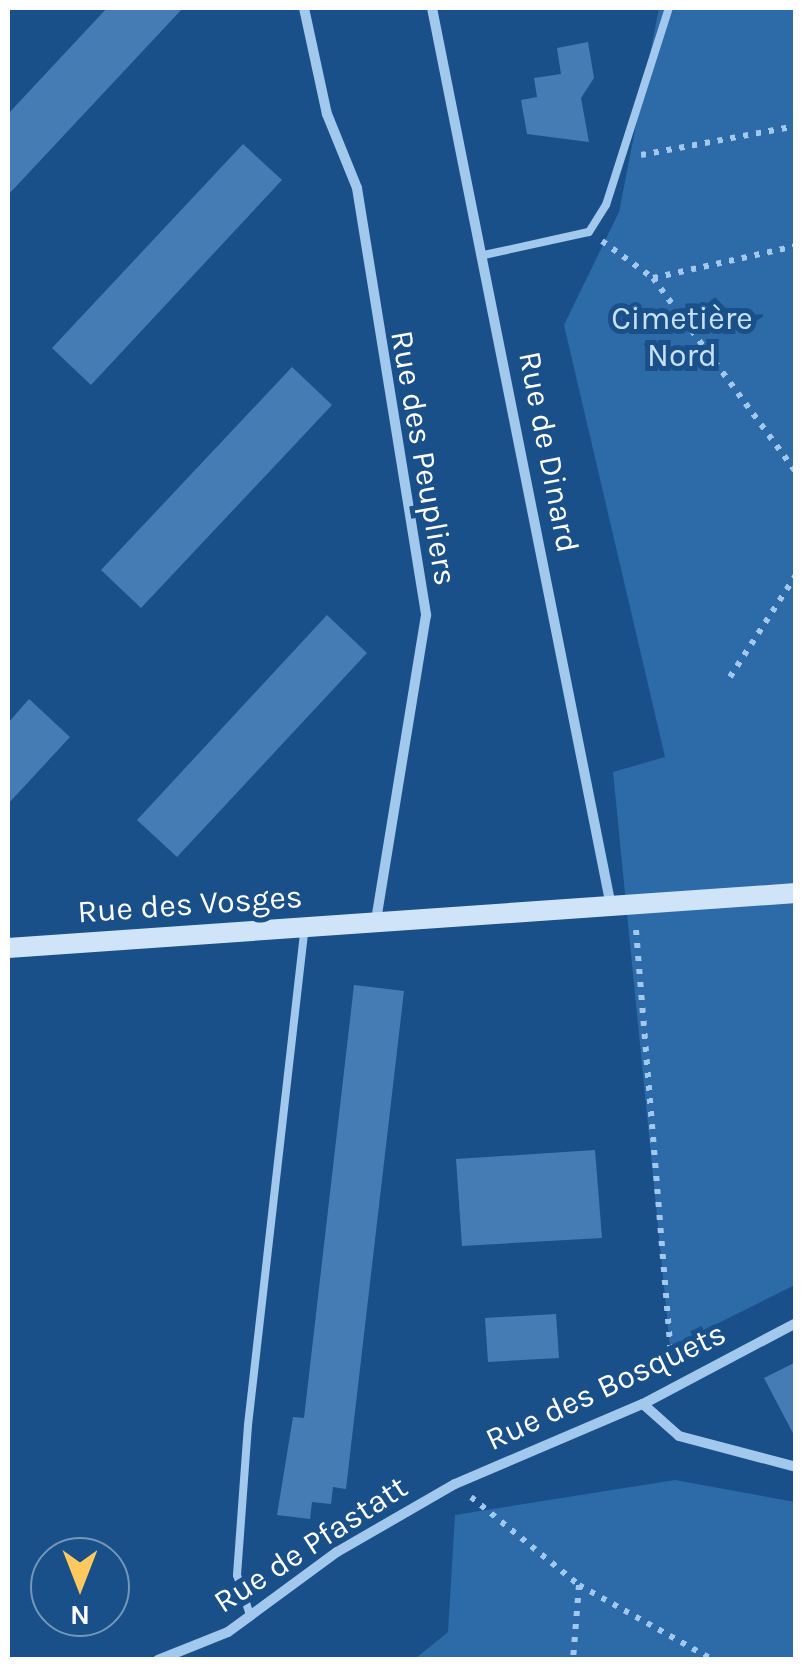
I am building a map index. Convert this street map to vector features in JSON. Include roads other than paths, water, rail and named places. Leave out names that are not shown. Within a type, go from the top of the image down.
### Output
[{"type":"main road","name":"Rue des Vosges","points":[[8,948],[796,893]]},
{"type":"street","name":"Rue des Peupliers","points":[[304,8],[327,114],[356,188],[426,615],[376,922]]},
{"type":"street","name":"Rue de Dinard","points":[[432,8],[611,907]]},
{"type":"street","name":"Rue des Bosquets","points":[[436,1494],[644,1404],[796,1323]]},
{"type":"street","points":[[644,1404],[679,1436],[796,1467]]},
{"type":"street","name":"Rue de Pfastatt","points":[[158,1660],[250,1615],[436,1494]]},
{"type":"lane","points":[[484,255],[589,232],[620,156],[668,8]]},
{"type":"lane","points":[[250,1615],[237,1575],[247,1444],[305,927]]},
{"type":"park label","name":"Cimetière Nord","points":[[682,338]]}]
